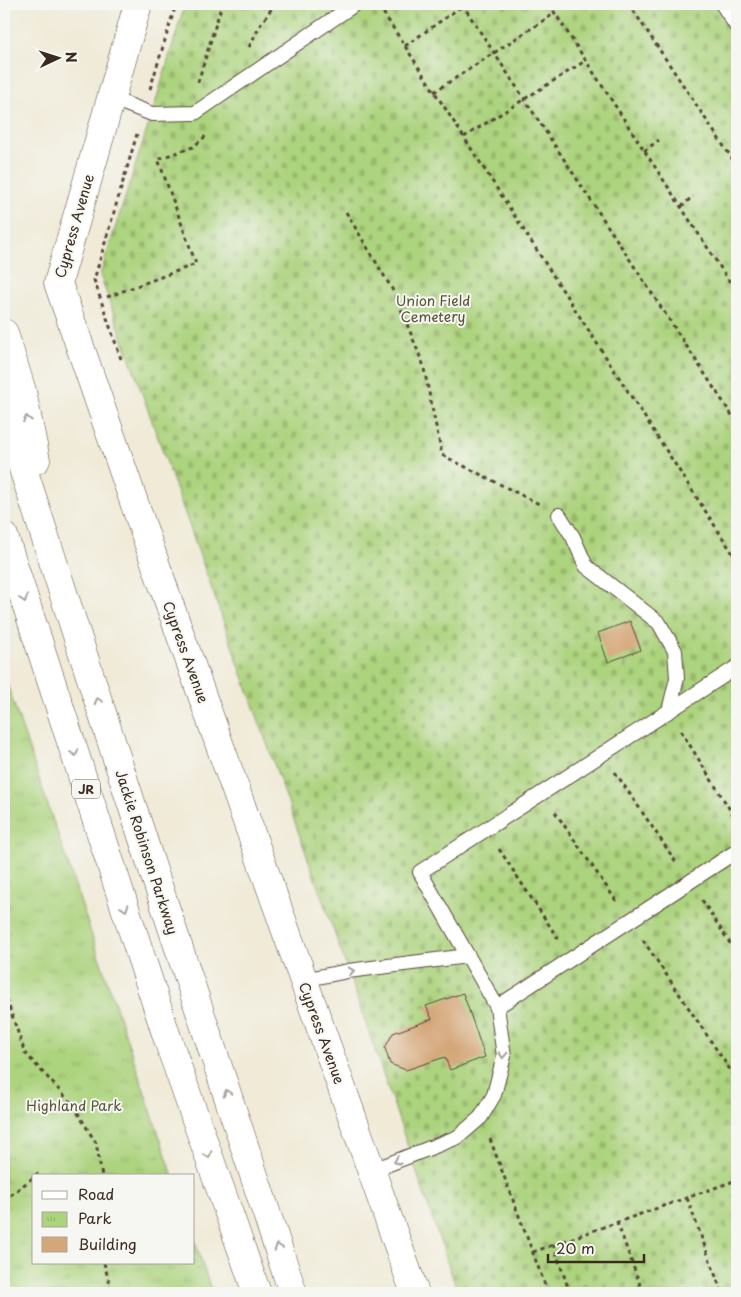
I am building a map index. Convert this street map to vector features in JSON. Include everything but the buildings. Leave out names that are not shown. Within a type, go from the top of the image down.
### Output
[{"type":"main road","name":"Cypress Avenue","points":[[138,4],[58,283],[415,1293]]},
{"type":"main road","points":[[4,333],[22,391],[61,587]]},
{"type":"main road","name":"Jackie Robinson Parkway","points":[[4,410],[151,864],[294,1293]]},
{"type":"main road","name":"JR","points":[[4,536],[169,1043],[257,1293]]},
{"type":"lane","points":[[110,98],[152,114],[196,114],[355,4]]},
{"type":"lane","points":[[722,4],[737,27]]},
{"type":"lane","points":[[559,515],[573,537],[586,566],[659,623],[675,650],[677,678],[669,711]]},
{"type":"lane","points":[[371,1171],[458,1137],[481,1116],[494,1095],[504,1056],[497,1007],[420,872],[737,667]]},
{"type":"lane","points":[[497,1007],[737,851]]},
{"type":"lane","points":[[303,980],[348,971],[468,956]]},
{"type":"path","points":[[121,358],[94,280],[176,4]]},
{"type":"path","points":[[189,114],[222,4]]},
{"type":"path","points":[[377,4],[737,560]]},
{"type":"path","points":[[404,46],[463,4],[737,423]]},
{"type":"path","points":[[549,4],[737,293]]},
{"type":"path","points":[[629,4],[737,166]]},
{"type":"path","points":[[434,92],[555,13]]},
{"type":"path","points":[[464,137],[585,61]]},
{"type":"path","points":[[107,297],[196,264],[158,159],[193,147],[223,121],[226,93]]},
{"type":"path","points":[[644,151],[658,140]]},
{"type":"path","points":[[681,207],[693,196]]},
{"type":"path","points":[[346,212],[395,294],[423,364],[442,454],[559,515]]},
{"type":"path","points":[[669,711],[737,821]]},
{"type":"path","points":[[603,754],[737,954]]},
{"type":"path","points":[[543,793],[737,1080]]},
{"type":"path","points":[[486,830],[572,958]]},
{"type":"path","points":[[4,992],[26,1053],[73,1104],[96,1144],[102,1174]]},
{"type":"path","points":[[481,1116],[548,1293]]},
{"type":"path","points":[[4,1200],[32,1178]]},
{"type":"path","points":[[532,1252],[737,1180]]},
{"type":"path","points":[[687,1198],[722,1293]]},
{"type":"path","points":[[617,1222],[643,1293]]},
{"type":"path","points":[[553,1244],[570,1293]]},
{"type":"path","points":[[104,1264],[112,1293]]},
{"type":"green space","name":"Union Field Cemetery","points":[[185,4],[737,4],[737,1293],[458,1293],[348,971],[100,275]]},
{"type":"green space","name":"Highland Park","points":[[4,675],[172,1174],[32,1174],[32,1264],[195,1264],[195,1241],[212,1293],[4,1293]]}]
